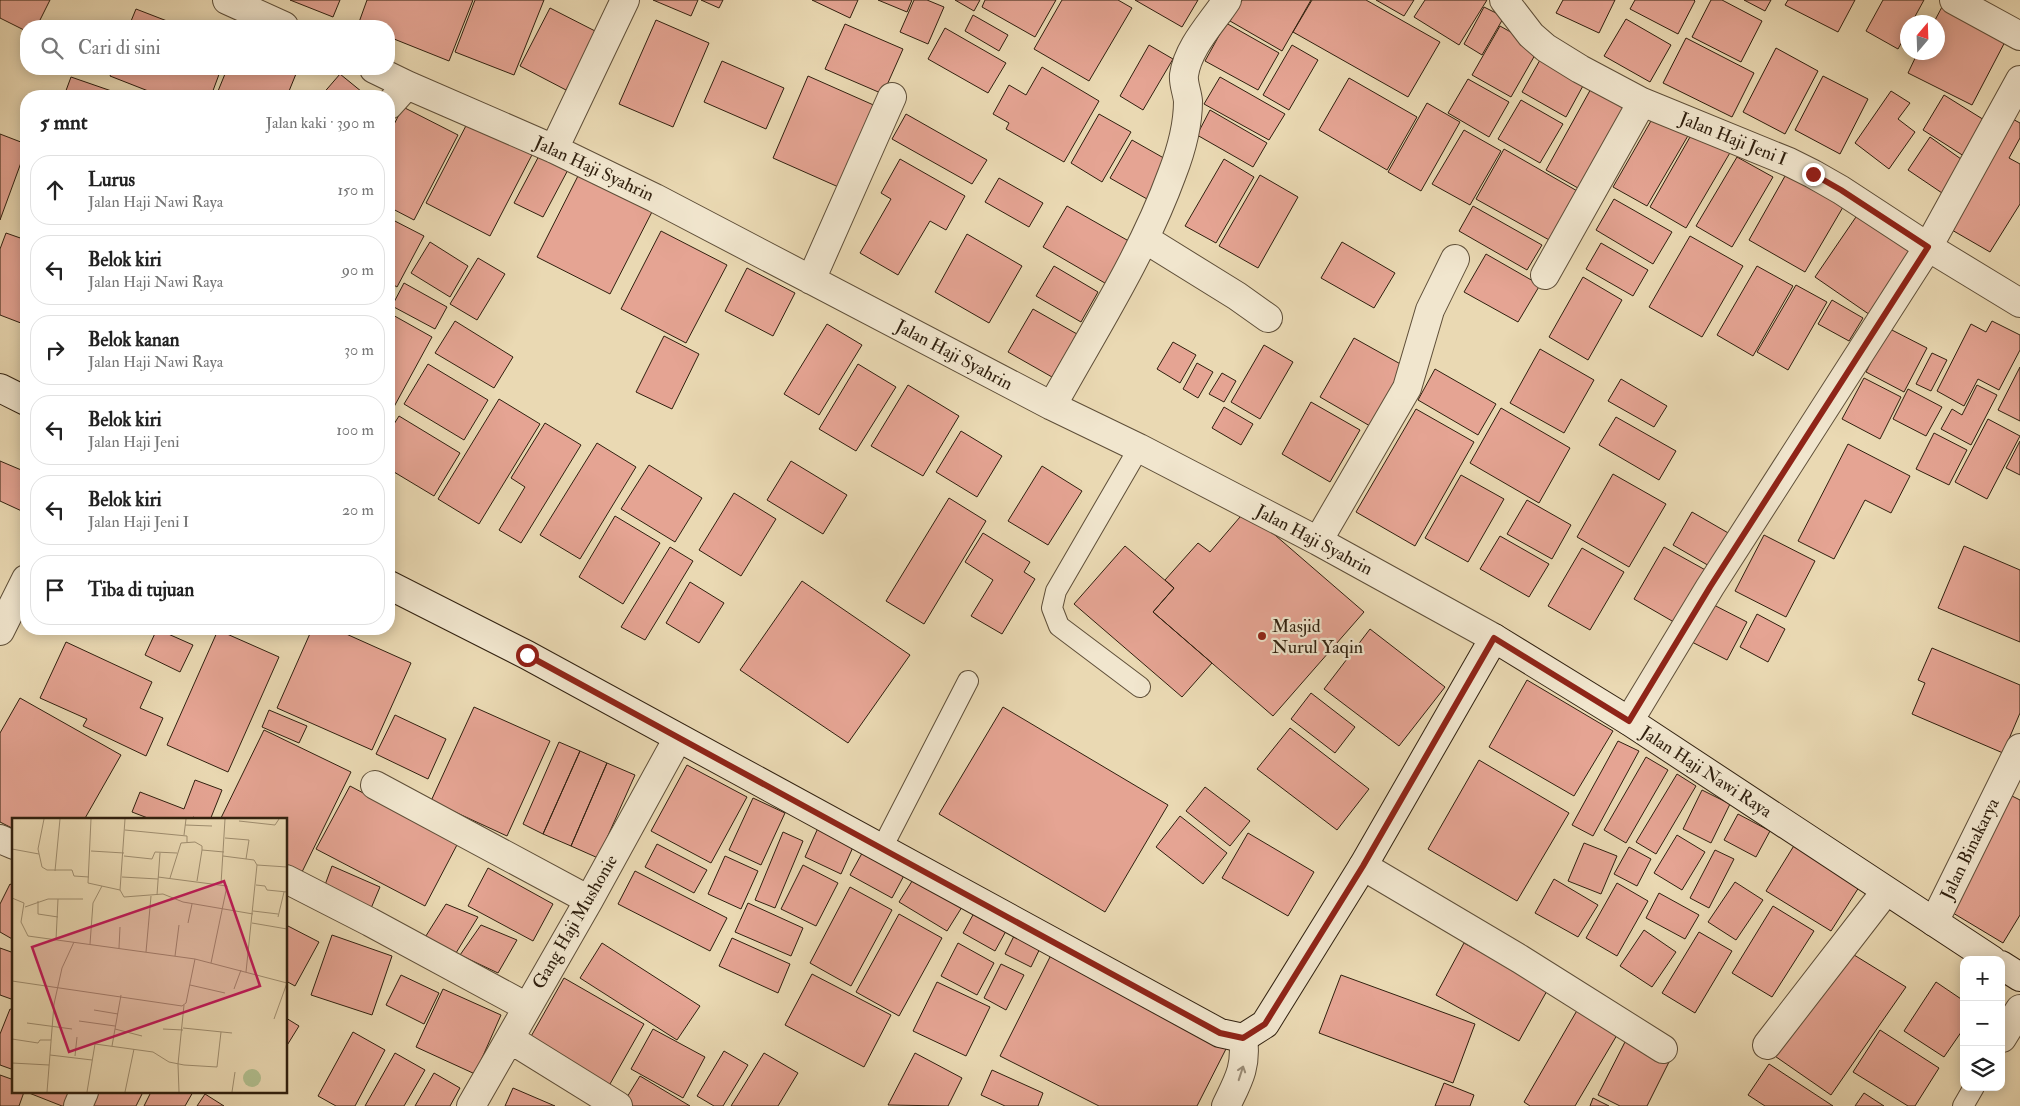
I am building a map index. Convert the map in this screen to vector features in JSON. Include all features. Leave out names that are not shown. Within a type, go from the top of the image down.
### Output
[{"type":"street","points":[[554,149],[625,0]]},
{"type":"street","points":[[1052,406],[1144,239],[1168,187],[1182,145],[1188,114],[1188,98],[1184,76],[1189,58],[1197,42],[1227,0]]},
{"type":"street","name":"Jalan Haji Jeni I","points":[[1504,0],[1531,34],[1546,48],[1580,68],[1642,102],[1789,162],[1813,174],[2020,303]]},
{"type":"street","points":[[1954,0],[1981,7],[2020,36]]},
{"type":"street","points":[[239,3],[272,20]]},
{"type":"street","name":"Jalan Haji Syahrin","points":[[386,75],[554,149],[655,198],[1052,406],[1139,448],[1318,541],[1494,638]]},
{"type":"street","points":[[1629,721],[1710,587],[1928,247],[2020,80]]},
{"type":"street","points":[[395,98],[407,85]]},
{"type":"street","points":[[810,280],[892,96]]},
{"type":"street","points":[[1545,275],[1642,102]]},
{"type":"street","points":[[1144,239],[1237,296],[1268,318]]},
{"type":"street","points":[[1318,541],[1407,388],[1430,310],[1455,260]]},
{"type":"street","points":[[0,388],[20,398]]},
{"type":"street","points":[[395,588],[527,655],[1220,1033],[1243,1038],[1265,1024],[1363,866],[1494,638]]},
{"type":"street","points":[[0,631],[20,591]]},
{"type":"street","name":"Jalan Haji Nawi Raya","points":[[1494,638],[1629,721],[1986,956]]},
{"type":"street","name":"Gang Haji Mushonie","points":[[471,1106],[590,900],[678,738]]},
{"type":"street","name":"Jalan Binakarya","points":[[1934,922],[2020,748]]},
{"type":"street","points":[[374,784],[590,900]]},
{"type":"street","points":[[0,839],[12,844]]},
{"type":"street","points":[[1363,866],[1520,959],[1663,1049]]},
{"type":"street","points":[[288,880],[527,1007]]},
{"type":"street","points":[[1767,1045],[1886,891]]},
{"type":"street","points":[[2005,968],[2020,977]]},
{"type":"street","points":[[2005,1034],[2020,1009]]},
{"type":"street","points":[[1226,1106],[1242,1075],[1245,1054],[1243,1038]]},
{"type":"street","points":[[510,1039],[618,1106]]},
{"type":"street","points":[[78,1106],[83,1094]]},
{"type":"lane","points":[[1139,448],[1056,591],[1052,608],[1059,626],[1140,687]]},
{"type":"lane","points":[[882,848],[968,681]]},
{"type":"lane","points":[[1963,1106],[1972,1091]]},
{"type":"building","points":[[0,0],[50,0],[40,20],[20,20],[20,28],[0,18]]},
{"type":"building","points":[[290,0],[340,0],[333,17]]},
{"type":"building","points":[[367,0],[473,0],[449,61],[395,39],[395,20],[360,20]]},
{"type":"building","points":[[475,0],[544,0],[514,75],[455,52]]},
{"type":"building","points":[[653,0],[698,0],[691,16]]},
{"type":"building","points":[[701,0],[723,0],[719,8]]},
{"type":"building","points":[[812,0],[858,0],[850,18]]},
{"type":"building","points":[[878,0],[912,0],[907,12]]},
{"type":"building","points":[[914,0],[927,0],[944,7],[928,44],[900,32]]},
{"type":"building","points":[[955,0],[980,0],[974,11]]},
{"type":"building","points":[[985,0],[1056,0],[1035,37],[982,7]]},
{"type":"building","points":[[1062,0],[1118,0],[1132,8],[1089,81],[1034,49]]},
{"type":"building","points":[[1135,0],[1198,0],[1182,27]]},
{"type":"building","points":[[1242,0],[1311,0],[1282,51],[1230,21]]},
{"type":"building","points":[[1312,0],[1366,0],[1440,42],[1408,97],[1293,32]]},
{"type":"building","points":[[1376,0],[1414,0],[1404,16]]},
{"type":"building","points":[[1425,0],[1487,0],[1459,45],[1414,17]]},
{"type":"building","points":[[1563,0],[1615,0],[1599,33],[1556,13]]},
{"type":"building","points":[[1635,0],[1695,1],[1678,34],[1630,9]]},
{"type":"building","points":[[1711,0],[1722,0],[1762,21],[1741,62],[1692,37]]},
{"type":"building","points":[[1744,0],[1771,0],[1765,11]]},
{"type":"building","points":[[1788,0],[1855,0],[1838,32],[1785,5]]},
{"type":"building","points":[[1883,0],[1924,0],[1916,15],[1900,15],[1900,45],[1898,49],[1866,31]]},
{"type":"building","points":[[1943,5],[2007,38],[1972,105],[1908,73],[1914,60],[1945,60],[1945,15],[1938,15]]},
{"type":"building","points":[[1484,7],[1504,17],[1482,55],[1464,44]]},
{"type":"building","points":[[550,8],[597,32],[566,90],[520,66]]},
{"type":"building","points":[[136,9],[164,20],[131,20]]},
{"type":"building","points":[[973,15],[1008,35],[999,51],[965,31]]},
{"type":"building","points":[[1626,19],[1671,45],[1650,82],[1604,56]]},
{"type":"building","points":[[656,20],[709,43],[673,127],[619,104]]},
{"type":"building","points":[[1226,23],[1279,53],[1258,90],[1205,61]]},
{"type":"building","points":[[845,24],[903,49],[883,94],[825,69]]},
{"type":"building","points":[[1500,26],[1539,48],[1511,97],[1472,75]]},
{"type":"building","points":[[945,28],[1006,63],[988,93],[928,59]]},
{"type":"building","points":[[1686,38],[1754,73],[1732,117],[1663,83]]},
{"type":"building","points":[[1149,45],[1173,59],[1143,110],[1120,96]]},
{"type":"building","points":[[1292,45],[1318,60],[1289,110],[1263,95]]},
{"type":"building","points":[[1776,48],[1818,71],[1785,134],[1743,112]]},
{"type":"building","points":[[1540,60],[1584,84],[1566,117],[1522,92]]},
{"type":"building","points":[[722,61],[784,88],[766,129],[704,102]]},
{"type":"building","points":[[1042,67],[1099,101],[1064,162],[1006,129],[1009,123],[993,114],[1009,85],[1026,95]]},
{"type":"building","points":[[219,75],[213,90],[146,90],[110,76]]},
{"type":"building","points":[[225,75],[296,75],[289,90],[218,90]]},
{"type":"building","points":[[341,75],[360,90],[326,90]]},
{"type":"building","points":[[808,76],[878,107],[843,189],[773,158]]},
{"type":"building","points":[[1823,76],[1868,99],[1840,154],[1795,130]]},
{"type":"building","points":[[71,77],[109,90],[66,90]]},
{"type":"building","points":[[1220,77],[1285,114],[1269,140],[1204,104]]},
{"type":"building","points":[[1349,78],[1417,117],[1387,170],[1319,130]]},
{"type":"building","points":[[1468,79],[1509,102],[1489,137],[1448,113]]},
{"type":"building","points":[[1593,85],[1633,105],[1585,192],[1546,170]]},
{"type":"building","points":[[1891,91],[1910,103],[1898,119],[1915,132],[1889,169],[1855,143]]},
{"type":"building","points":[[1944,95],[1989,123],[1967,158],[1923,130]]},
{"type":"building","points":[[1521,100],[1563,124],[1540,163],[1498,139]]},
{"type":"building","points":[[1427,103],[1460,122],[1421,191],[1388,172]]},
{"type":"building","points":[[403,107],[458,135],[414,220],[395,210],[395,122]]},
{"type":"building","points":[[1210,110],[1267,143],[1253,167],[1197,135]]},
{"type":"building","points":[[906,114],[987,160],[972,184],[892,139]]},
{"type":"building","points":[[1099,114],[1131,132],[1102,182],[1071,163]]},
{"type":"building","points":[[1655,114],[1689,134],[1647,206],[1613,187]]},
{"type":"building","points":[[2007,116],[2020,123],[2020,138],[2009,158],[2020,164],[2020,204],[1990,252],[1945,226]]},
{"type":"building","points":[[470,118],[534,151],[490,236],[426,203]]},
{"type":"building","points":[[1464,130],[1501,151],[1470,205],[1432,184]]},
{"type":"building","points":[[1694,130],[1731,151],[1686,228],[1650,207]]},
{"type":"building","points":[[0,134],[20,142],[20,165],[0,220]]},
{"type":"building","points":[[1930,137],[1968,164],[1945,195],[1908,170]]},
{"type":"building","points":[[1132,140],[1169,161],[1147,199],[1110,178]]},
{"type":"building","points":[[1504,149],[1579,192],[1551,241],[1476,199]]},
{"type":"building","points":[[541,152],[570,166],[543,217],[514,203]]},
{"type":"building","points":[[1737,157],[1773,177],[1732,247],[1696,226]]},
{"type":"building","points":[[900,159],[965,196],[946,230],[930,221],[898,275],[860,253],[891,199],[881,193]]},
{"type":"building","points":[[1224,159],[1254,177],[1216,243],[1185,226]]},
{"type":"building","points":[[582,168],[655,206],[610,294],[537,257]]},
{"type":"building","points":[[1789,169],[1846,202],[1805,272],[1749,240]]},
{"type":"building","points":[[1260,175],[1298,197],[1258,268],[1219,246]]},
{"type":"building","points":[[999,178],[1043,203],[1029,227],[985,202]]},
{"type":"building","points":[[1614,199],[1672,232],[1653,264],[1596,230]]},
{"type":"building","points":[[1067,206],[1134,244],[1110,286],[1043,247]]},
{"type":"building","points":[[1473,206],[1542,245],[1527,270],[1459,231]]},
{"type":"building","points":[[1858,214],[1916,254],[1873,317],[1815,277]]},
{"type":"building","points":[[395,221],[424,236],[397,287],[395,286]]},
{"type":"building","points":[[661,231],[727,265],[686,343],[621,309]]},
{"type":"building","points":[[6,233],[20,238],[20,323],[0,315],[0,249]]},
{"type":"building","points":[[967,234],[1022,266],[989,323],[935,292]]},
{"type":"building","points":[[1690,236],[1743,266],[1702,337],[1649,307]]},
{"type":"building","points":[[430,242],[468,266],[450,297],[411,273]]},
{"type":"building","points":[[1342,242],[1395,273],[1374,308],[1321,278]]},
{"type":"building","points":[[1601,243],[1648,270],[1633,296],[1586,269]]},
{"type":"building","points":[[1486,254],[1540,285],[1518,322],[1464,292]]},
{"type":"building","points":[[478,258],[505,274],[477,320],[450,304]]},
{"type":"building","points":[[1054,266],[1098,292],[1081,322],[1036,296]]},
{"type":"building","points":[[1757,266],[1793,286],[1753,356],[1717,335]]},
{"type":"building","points":[[747,268],[795,293],[773,336],[725,311]]},
{"type":"building","points":[[1583,277],[1622,300],[1588,360],[1549,337]]},
{"type":"building","points":[[404,283],[447,307],[435,329],[395,308],[395,300]]},
{"type":"building","points":[[1796,285],[1827,302],[1788,370],[1757,352]]},
{"type":"building","points":[[1832,300],[1863,318],[1849,341],[1818,324]]},
{"type":"building","points":[[1033,309],[1077,334],[1052,377],[1008,352]]},
{"type":"building","points":[[395,316],[432,337],[395,405]]},
{"type":"building","points":[[455,321],[513,357],[494,388],[435,353]]},
{"type":"building","points":[[1992,321],[2020,335],[2020,350],[1999,390],[1978,379],[1964,406],[1937,391],[1971,324],[1986,332]]},
{"type":"building","points":[[827,324],[862,345],[819,415],[784,394]]},
{"type":"building","points":[[1888,328],[1927,348],[1904,392],[1866,372]]},
{"type":"building","points":[[664,336],[699,354],[672,409],[636,392]]},
{"type":"building","points":[[1354,338],[1404,366],[1370,426],[1320,397]]},
{"type":"building","points":[[1173,342],[1196,355],[1180,383],[1157,369]]},
{"type":"building","points":[[1264,345],[1293,362],[1260,419],[1231,402]]},
{"type":"building","points":[[1540,349],[1594,380],[1564,433],[1510,403]]},
{"type":"building","points":[[1932,353],[1947,360],[1931,391],[1916,384]]},
{"type":"building","points":[[1197,363],[1213,372],[1198,398],[1183,389]]},
{"type":"building","points":[[428,364],[488,400],[464,440],[404,404]]},
{"type":"building","points":[[858,364],[896,387],[856,451],[819,429]]},
{"type":"building","points":[[2020,367],[2020,421],[1998,410]]},
{"type":"building","points":[[1435,369],[1496,404],[1478,435],[1418,400]]},
{"type":"building","points":[[1222,373],[1236,381],[1224,402],[1209,394]]},
{"type":"building","points":[[1864,378],[1901,397],[1880,439],[1842,419]]},
{"type":"building","points":[[1621,379],[1667,406],[1654,427],[1608,401]]},
{"type":"building","points":[[908,385],[959,416],[923,476],[871,446]]},
{"type":"building","points":[[1977,385],[1997,395],[1971,445],[1941,429],[1952,409],[1962,415]]},
{"type":"building","points":[[1908,389],[1942,407],[1926,436],[1893,419]]},
{"type":"building","points":[[499,399],[540,424],[479,524],[438,499]]},
{"type":"building","points":[[1311,402],[1360,430],[1330,482],[1282,454]]},
{"type":"building","points":[[1224,407],[1253,424],[1241,445],[1212,428]]},
{"type":"building","points":[[1501,408],[1570,448],[1539,503],[1470,463]]},
{"type":"building","points":[[1416,409],[1474,442],[1415,546],[1356,512]]},
{"type":"building","points":[[399,416],[460,453],[434,496],[395,473],[395,422]]},
{"type":"building","points":[[1616,417],[1676,451],[1659,480],[1599,445]]},
{"type":"building","points":[[1988,419],[2020,436],[1987,499],[1955,482]]},
{"type":"building","points":[[545,423],[581,445],[521,543],[499,530],[525,487],[511,478]]},
{"type":"building","points":[[961,431],[1002,456],[977,497],[936,472]]},
{"type":"building","points":[[1934,433],[1967,450],[1949,485],[1916,469]]},
{"type":"building","points":[[2020,441],[2020,475],[2006,468]]},
{"type":"building","points":[[597,443],[636,467],[580,559],[540,535]]},
{"type":"building","points":[[1848,444],[1910,476],[1891,513],[1865,500],[1834,559],[1798,541]]},
{"type":"building","points":[[0,461],[20,469],[20,510],[0,501]]},
{"type":"building","points":[[791,461],[847,495],[823,534],[767,500]]},
{"type":"building","points":[[649,465],[702,498],[675,542],[621,509]]},
{"type":"building","points":[[1042,466],[1082,491],[1048,545],[1008,521]]},
{"type":"building","points":[[1613,474],[1666,504],[1629,567],[1577,537]]},
{"type":"building","points":[[1461,475],[1504,499],[1468,562],[1425,538]]},
{"type":"building","points":[[734,493],[776,519],[741,576],[699,550]]},
{"type":"building","points":[[949,498],[986,521],[924,624],[886,601]]},
{"type":"building","points":[[1527,500],[1571,525],[1552,559],[1507,534]]},
{"type":"building","name":"Masjid Nurul Yaqin","points":[[1246,510],[1364,612],[1273,716],[1153,612],[1174,588],[1165,580],[1198,543],[1210,552]]},
{"type":"building","points":[[1692,512],[1730,534],[1711,567],[1673,545]]},
{"type":"building","points":[[615,516],[660,543],[623,604],[579,577]]},
{"type":"building","points":[[983,533],[1030,562],[1024,572],[1035,579],[1002,634],[971,616],[993,580],[965,562]]},
{"type":"building","points":[[1764,535],[1815,561],[1786,617],[1735,591]]},
{"type":"building","points":[[1500,536],[1549,564],[1529,597],[1480,569]]},
{"type":"building","points":[[1125,546],[1174,588],[1153,612],[1212,663],[1182,697],[1074,604]]},
{"type":"building","points":[[1964,546],[2020,570],[2020,642],[1938,608]]},
{"type":"building","points":[[670,547],[693,561],[645,640],[621,627]]},
{"type":"building","points":[[1664,547],[1709,572],[1679,625],[1634,599]]},
{"type":"building","points":[[1582,548],[1624,572],[1590,630],[1548,606]]},
{"type":"building","points":[[802,581],[910,655],[848,743],[740,670]]},
{"type":"building","points":[[690,582],[724,603],[699,643],[666,623]]},
{"type":"building","points":[[1708,602],[1747,622],[1727,660],[1688,640]]},
{"type":"building","points":[[1757,614],[1785,629],[1768,662],[1740,647]]},
{"type":"building","points":[[1370,629],[1445,687],[1399,746],[1324,689]]},
{"type":"building","points":[[154,635],[170,635],[193,645],[180,672],[145,655]]},
{"type":"building","points":[[216,635],[229,635],[279,657],[228,772],[167,745]]},
{"type":"building","points":[[309,635],[348,635],[411,663],[372,750],[277,708]]},
{"type":"building","points":[[66,642],[152,682],[140,708],[163,718],[146,756],[83,726],[87,719],[40,698]]},
{"type":"building","points":[[1932,648],[2020,685],[2020,713],[2003,753],[1912,714],[1925,683],[1918,680]]},
{"type":"building","points":[[1527,680],[1613,731],[1574,796],[1489,747]]},
{"type":"building","points":[[1311,693],[1355,727],[1335,753],[1291,719]]},
{"type":"building","points":[[20,698],[121,755],[85,818],[12,818],[12,828],[0,822],[0,733]]},
{"type":"building","points":[[474,707],[550,741],[507,836],[431,801]]},
{"type":"building","points":[[1003,707],[1168,805],[1105,912],[939,814]]},
{"type":"building","points":[[269,710],[307,726],[299,743],[262,727]]},
{"type":"building","points":[[395,715],[446,739],[428,779],[376,754]]},
{"type":"building","points":[[1290,728],[1369,789],[1337,830],[1257,769]]},
{"type":"building","points":[[264,730],[351,772],[302,872],[288,866],[288,818],[221,818]]},
{"type":"building","points":[[1618,741],[1639,751],[1593,836],[1572,825]]},
{"type":"building","points":[[559,742],[580,751],[543,834],[523,824]]},
{"type":"building","points":[[580,751],[607,763],[571,846],[543,834]]},
{"type":"building","points":[[1646,757],[1668,770],[1626,843],[1604,830]]},
{"type":"building","points":[[1479,760],[1569,813],[1517,901],[1428,849]]},
{"type":"building","points":[[607,763],[635,775],[598,858],[571,846]]},
{"type":"building","points":[[687,765],[747,797],[711,863],[651,831]]},
{"type":"building","points":[[1677,774],[1696,786],[1656,854],[1636,842]]},
{"type":"building","points":[[195,780],[222,790],[211,818],[148,818],[132,812],[140,792],[184,809]]},
{"type":"building","points":[[350,786],[458,843],[425,906],[316,849]]},
{"type":"building","points":[[1205,787],[1250,821],[1230,846],[1186,811]]},
{"type":"building","points":[[1702,790],[1730,804],[1711,843],[1683,829]]},
{"type":"building","points":[[2010,795],[2020,800],[2020,915],[2003,943],[1948,910]]},
{"type":"building","points":[[753,798],[785,813],[761,865],[729,850]]},
{"type":"building","points":[[1738,814],[1770,831],[1756,857],[1724,840]]},
{"type":"building","points":[[1180,816],[1227,853],[1203,884],[1156,847]]},
{"type":"building","points":[[822,819],[858,836],[841,874],[805,857]]},
{"type":"building","points":[[783,832],[803,841],[775,908],[755,900]]},
{"type":"building","points":[[1248,833],[1314,872],[1288,916],[1222,878]]},
{"type":"building","points":[[1677,835],[1705,852],[1682,890],[1654,873]]},
{"type":"building","points":[[1584,843],[1617,856],[1601,894],[1568,881]]},
{"type":"building","points":[[657,844],[707,870],[694,893],[645,867]]},
{"type":"building","points":[[1795,844],[1861,884],[1831,931],[1766,891]]},
{"type":"building","points":[[866,846],[908,868],[892,898],[850,875]]},
{"type":"building","points":[[1629,847],[1651,859],[1637,886],[1614,874]]},
{"type":"building","points":[[1715,850],[1734,859],[1709,908],[1690,898]]},
{"type":"building","points":[[725,856],[758,871],[741,909],[708,894]]},
{"type":"building","points":[[803,865],[838,883],[816,926],[781,909]]},
{"type":"building","points":[[332,866],[380,887],[369,913],[322,893]]},
{"type":"building","points":[[488,868],[553,904],[533,941],[468,906]]},
{"type":"building","points":[[919,870],[967,899],[947,931],[899,902]]},
{"type":"building","points":[[635,871],[727,918],[710,951],[618,904]]},
{"type":"building","points":[[1554,879],[1598,905],[1578,937],[1535,913]]},
{"type":"building","points":[[1735,882],[1763,900],[1736,940],[1708,922]]},
{"type":"building","points":[[1617,883],[1648,901],[1617,956],[1586,938]]},
{"type":"building","points":[[10,884],[12,885],[12,939],[0,932],[0,904]]},
{"type":"building","points":[[850,887],[892,910],[851,986],[810,963]]},
{"type":"building","points":[[1659,893],[1699,915],[1685,939],[1646,918]]},
{"type":"building","points":[[748,903],[803,928],[791,956],[735,932]]},
{"type":"building","points":[[446,904],[478,917],[456,953],[424,939]]},
{"type":"building","points":[[979,904],[1011,922],[995,951],[963,933]]},
{"type":"building","points":[[1773,906],[1814,931],[1772,997],[1732,973]]},
{"type":"building","points":[[899,914],[942,938],[899,1016],[856,992]]},
{"type":"building","points":[[481,925],[517,940],[498,973],[460,955]]},
{"type":"building","points":[[288,926],[319,942],[295,986],[288,982]]},
{"type":"building","points":[[1019,926],[1045,938],[1031,967],[1005,954]]},
{"type":"building","points":[[1644,930],[1676,952],[1652,987],[1620,966]]},
{"type":"building","points":[[1699,932],[1732,951],[1695,1013],[1662,993]]},
{"type":"building","points":[[332,935],[392,956],[372,1015],[311,995]]},
{"type":"building","points":[[732,938],[790,964],[778,993],[719,966]]},
{"type":"building","points":[[602,943],[700,1006],[677,1040],[580,978]]},
{"type":"building","points":[[958,943],[994,963],[977,995],[941,976]]},
{"type":"building","points":[[1464,943],[1548,989],[1519,1041],[1436,995]]},
{"type":"building","points":[[0,948],[12,952],[12,999],[0,995]]},
{"type":"building","points":[[1846,950],[1906,987],[1831,1095],[1769,1052]]},
{"type":"building","points":[[1051,955],[1228,1045],[1197,1106],[1099,1106],[1000,1056]]},
{"type":"building","points":[[1001,964],[1024,975],[1006,1010],[984,998]]},
{"type":"building","points":[[812,974],[891,1015],[864,1067],[785,1025]]},
{"type":"building","points":[[401,975],[439,993],[424,1024],[386,1005]]},
{"type":"building","points":[[1341,975],[1475,1024],[1453,1083],[1319,1033]]},
{"type":"building","points":[[564,978],[644,1024],[606,1091],[525,1047]]},
{"type":"building","points":[[937,982],[990,1007],[966,1056],[913,1031]]},
{"type":"building","points":[[1936,982],[1960,998],[1960,1034],[1944,1057],[1904,1031]]},
{"type":"building","points":[[443,989],[501,1015],[475,1074],[416,1047]]},
{"type":"building","points":[[1579,1007],[1620,1030],[1575,1106],[1530,1106],[1524,1102]]},
{"type":"building","points":[[10,1009],[12,1010],[12,1069],[0,1065],[0,1034]]},
{"type":"building","points":[[288,1019],[299,1026],[288,1044]]},
{"type":"building","points":[[653,1029],[705,1057],[683,1098],[631,1069]]},
{"type":"building","points":[[1880,1030],[1939,1068],[1915,1106],[1908,1106],[1853,1072]]},
{"type":"building","points":[[353,1032],[385,1050],[355,1106],[336,1106],[318,1096]]},
{"type":"building","points":[[1626,1040],[1669,1062],[1647,1106],[1620,1106],[1598,1095]]},
{"type":"building","points":[[724,1051],[748,1065],[723,1106],[714,1106],[697,1096]]},
{"type":"building","points":[[395,1053],[425,1070],[404,1106],[365,1106]]},
{"type":"building","points":[[764,1053],[798,1073],[778,1106],[731,1106]]},
{"type":"building","points":[[915,1053],[962,1078],[948,1106],[888,1105]]},
{"type":"building","points":[[1769,1064],[1833,1106],[1765,1106],[1748,1095]]},
{"type":"building","points":[[992,1070],[1043,1093],[1038,1106],[1005,1106],[981,1095]]},
{"type":"building","points":[[434,1073],[460,1088],[450,1106],[415,1106]]},
{"type":"building","points":[[0,1075],[12,1079],[12,1094],[23,1094],[19,1106],[0,1106]]},
{"type":"building","points":[[640,1076],[690,1106],[630,1106],[624,1102]]},
{"type":"building","points":[[1444,1083],[1474,1095],[1470,1106],[1435,1106]]},
{"type":"building","points":[[513,1088],[555,1106],[505,1106]]},
{"type":"building","points":[[1864,1093],[1884,1106],[1855,1106]]},
{"type":"building","points":[[32,1094],[75,1094],[71,1106],[62,1106]]},
{"type":"building","points":[[96,1094],[142,1094],[136,1106],[90,1106]]},
{"type":"building","points":[[150,1094],[192,1094],[185,1106],[144,1106]]},
{"type":"building","points":[[205,1094],[224,1106],[197,1106]]},
{"type":"building","points":[[1593,1098],[1609,1106],[1590,1106]]},
{"type":"place","name":"Masjid Nurul Yaqin","points":[[1262,636]]},
{"type":"route","points":[[527,655],[1220,1033],[1243,1038],[1265,1024],[1363,866],[1494,638],[1629,721],[1710,587],[1928,247],[1813,174]]}]
